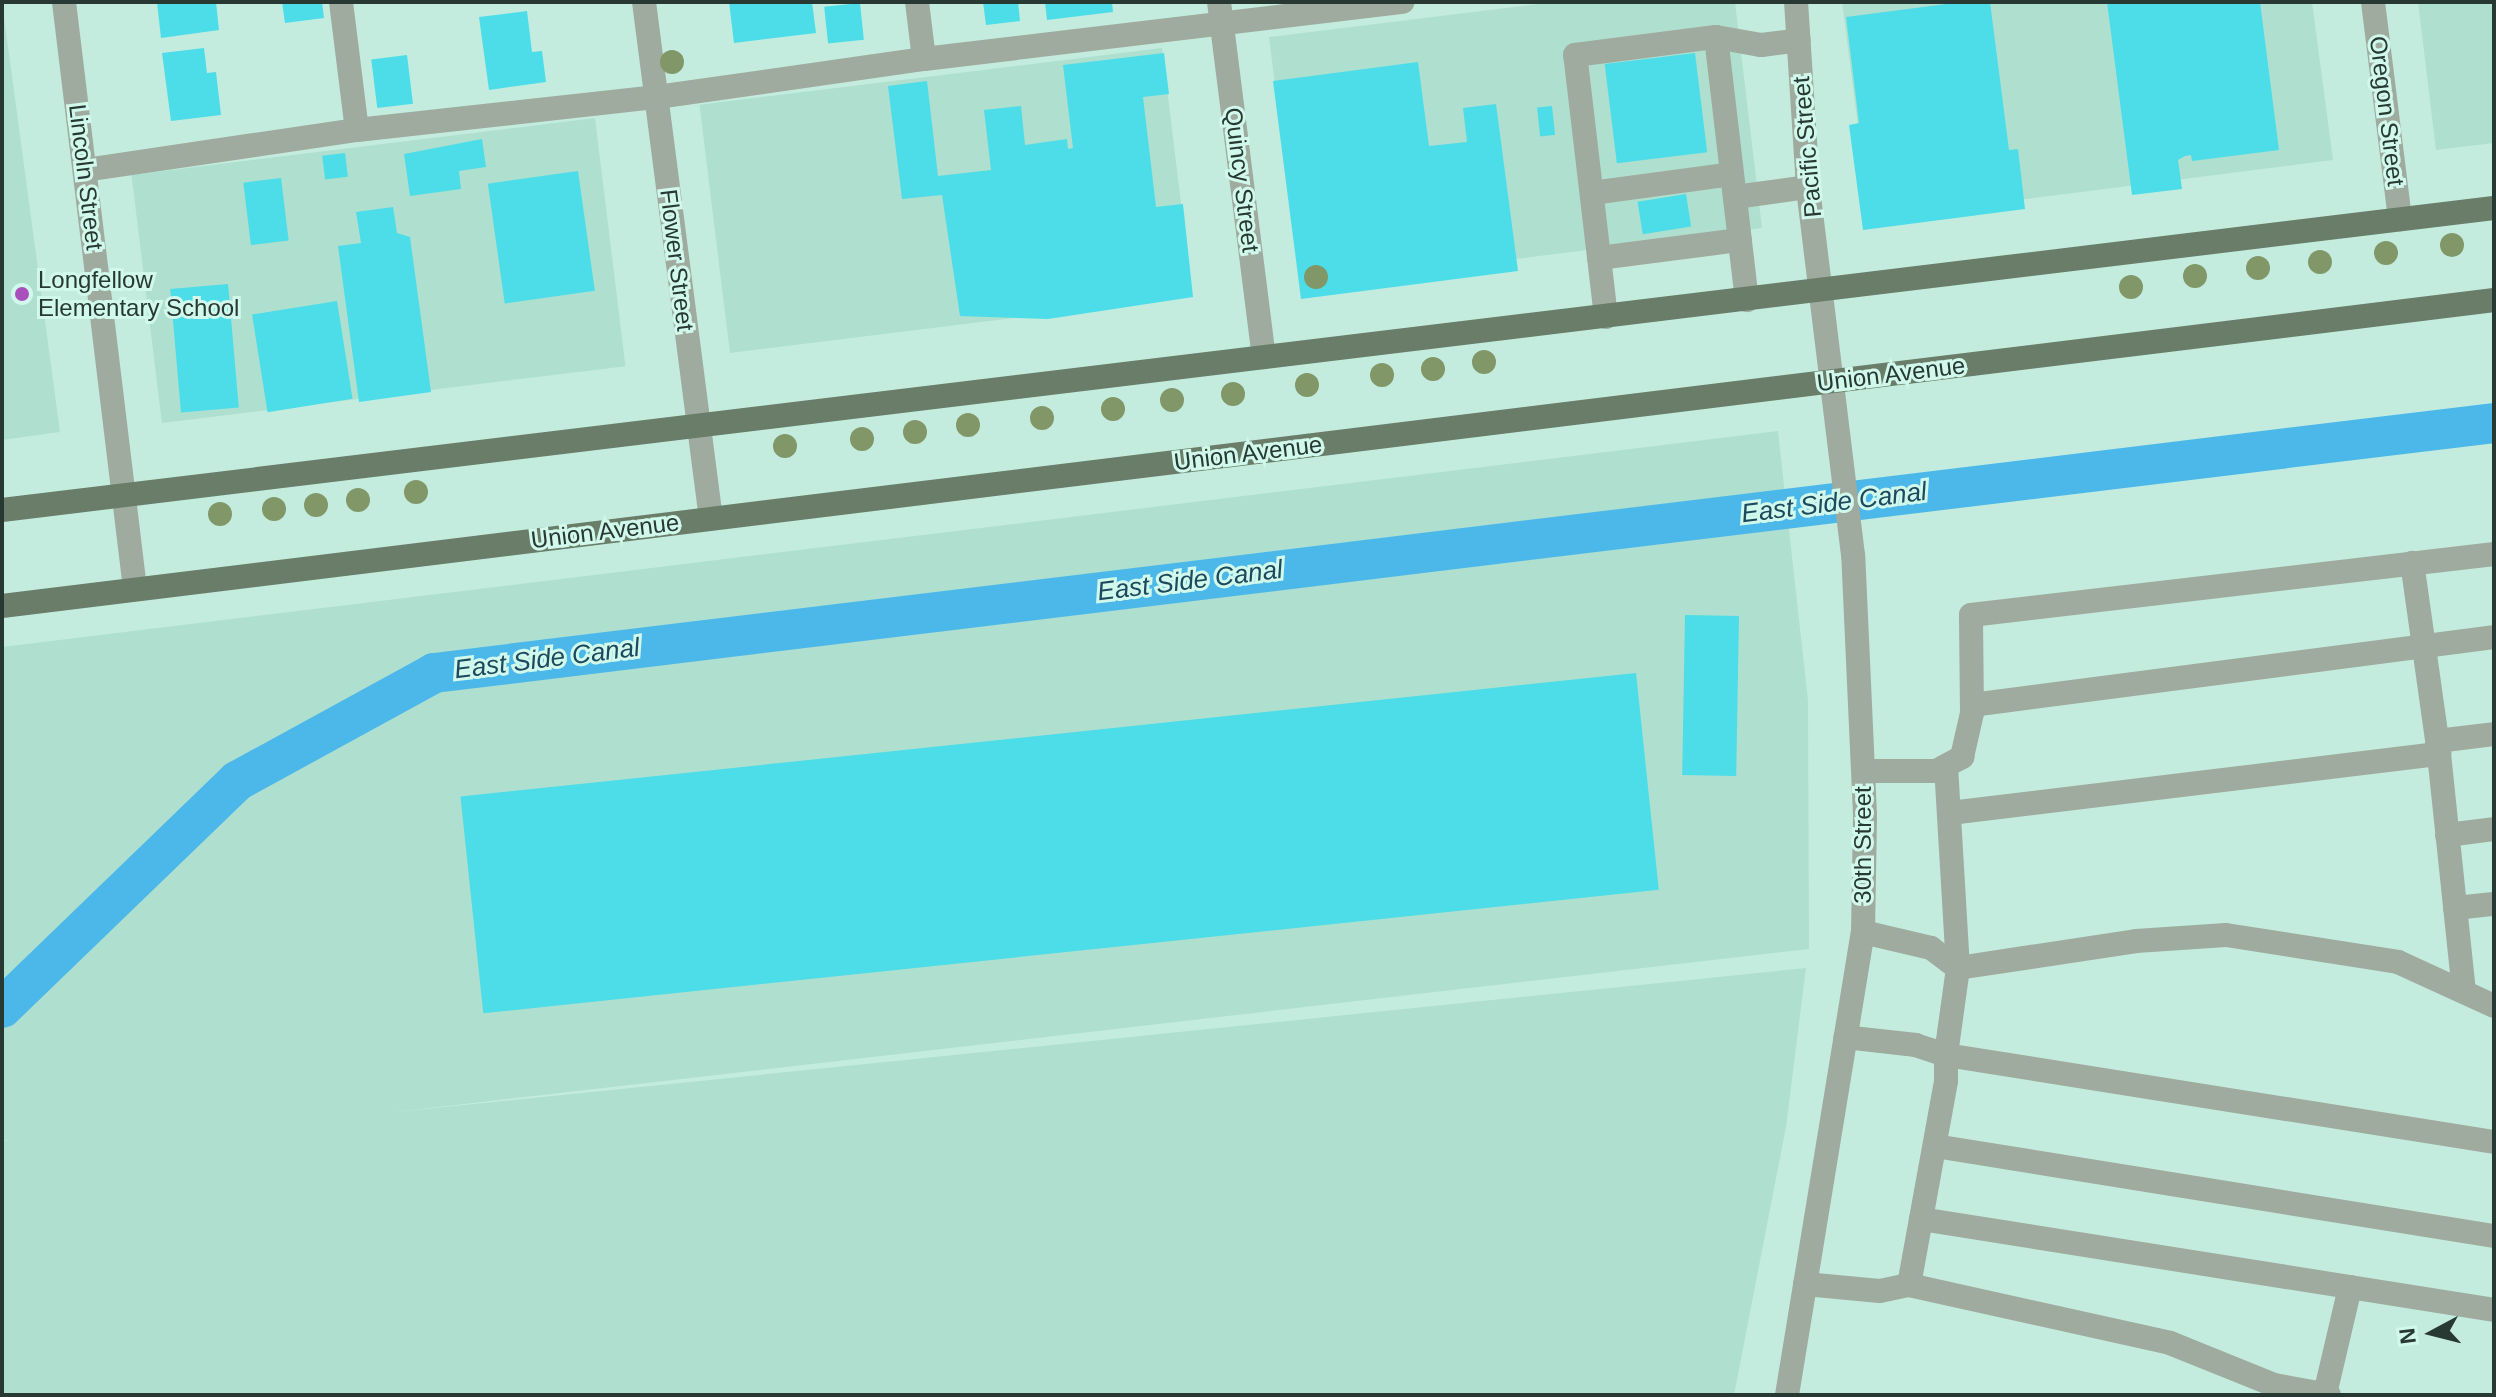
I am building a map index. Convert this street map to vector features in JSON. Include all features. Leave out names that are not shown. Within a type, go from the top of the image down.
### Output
[{"type":"main road","points":[[2,510],[1821,292],[2494,208]]},
{"type":"main road","name":"Union Avenue","points":[[2,606],[2494,300]]},
{"type":"street","name":"Lincoln Street","points":[[64,2],[135,589]]},
{"type":"street","points":[[341,2],[357,130]]},
{"type":"street","name":"Flower Street","points":[[644,2],[711,519]]},
{"type":"street","points":[[917,2],[924,59]]},
{"type":"street","points":[[85,170],[357,130],[657,97],[1221,14],[1403,2]]},
{"type":"street","name":"Pacific Street","points":[[1796,2],[1808,187],[1821,292]]},
{"type":"street","name":"Oregon Street","points":[[2373,2],[2400,219]]},
{"type":"street","name":"Quincy Street","points":[[1221,14],[1264,357]]},
{"type":"street","points":[[1716,37],[1747,300]]},
{"type":"street","points":[[1606,317],[1575,55],[1716,37],[1761,45],[1799,40]]},
{"type":"street","points":[[1592,193],[1733,186],[1808,187]]},
{"type":"street","points":[[1599,258],[1740,240]]},
{"type":"street","name":"30th Street","points":[[1787,1395],[1863,932],[1864,771],[1853,555],[1821,292]]},
{"type":"street","points":[[1864,771],[1936,771],[1962,757],[1972,705],[1971,615],[2494,554]]},
{"type":"street","points":[[2412,563],[2438,748],[2464,992]]},
{"type":"street","points":[[1972,705],[2494,637]]},
{"type":"street","points":[[1950,813],[2438,748],[2494,734]]},
{"type":"street","points":[[1909,1285],[1935,1146],[1958,968],[1946,766]]},
{"type":"street","points":[[2447,835],[2494,829]]},
{"type":"street","points":[[2455,908],[2494,904]]},
{"type":"street","points":[[1863,932],[1931,948],[1958,968],[2136,941],[2226,935],[2398,962],[2494,1006]]},
{"type":"street","points":[[1845,1037],[1916,1045],[1946,1055],[2494,1142]]},
{"type":"street","points":[[1935,1146],[2494,1236]]},
{"type":"street","points":[[1921,1219],[2494,1310]]},
{"type":"street","points":[[1805,1284],[1880,1291],[1909,1285],[2170,1343],[2274,1385],[2327,1395],[2350,1287]]},
{"type":"shaded area","name":"Longfellow Elementary School","points":[[2,2],[60,432],[2,440]]},
{"type":"shaded area","points":[[1555,2],[1735,2],[1762,228],[1300,286],[1269,37]]},
{"type":"shaded area","points":[[1842,2],[2312,2],[2333,160],[1870,219]]},
{"type":"shaded area","points":[[2418,2],[2494,2],[2494,143],[2436,150]]},
{"type":"shaded area","points":[[1162,48],[1192,296],[730,353],[699,105]]},
{"type":"shaded area","points":[[595,118],[625,366],[162,423],[131,175]]},
{"type":"shaded area","points":[[1778,431],[1808,700],[1809,949],[386,1113],[1806,968],[1786,1127],[1734,1395],[2,1395],[2,1141],[10,1141],[2,1140],[2,647]]},
{"type":"building","points":[[157,2],[216,2],[219,30],[161,38]]},
{"type":"building","points":[[282,2],[322,2],[324,18],[285,23]]},
{"type":"building","points":[[729,2],[812,2],[816,33],[734,43]]},
{"type":"building","points":[[983,2],[1018,2],[1020,21],[986,25]]},
{"type":"building","points":[[1045,2],[1112,2],[1113,12],[1047,20]]},
{"type":"building","points":[[1962,2],[1990,2],[2009,150],[2018,149],[2025,209],[1863,230],[1849,125],[1859,123],[1846,17]]},
{"type":"building","points":[[2107,2],[2260,2],[2279,150],[2192,161],[2191,155],[2185,156],[2178,160],[2182,189],[2132,195]]},
{"type":"building","points":[[860,3],[864,40],[828,44],[824,7]]},
{"type":"building","points":[[527,11],[532,52],[542,51],[546,82],[489,90],[479,17]]},
{"type":"building","points":[[204,48],[207,73],[216,72],[221,115],[171,121],[162,53]]},
{"type":"building","points":[[1164,53],[1169,94],[1143,97],[1156,207],[1183,204],[1193,297],[1048,319],[960,316],[942,195],[902,199],[888,86],[927,81],[938,176],[991,170],[984,110],[1021,106],[1025,145],[1067,139],[1068,149],[1073,148],[1063,65]]},
{"type":"building","points":[[1695,53],[1707,152],[1617,163],[1605,64]]},
{"type":"building","points":[[407,55],[413,104],[377,108],[371,59]]},
{"type":"building","points":[[1418,62],[1429,146],[1467,142],[1463,108],[1496,104],[1518,271],[1301,299],[1273,81]]},
{"type":"building","points":[[1552,106],[1555,135],[1540,136],[1537,108]]},
{"type":"building","points":[[482,139],[486,167],[459,171],[461,189],[410,196],[404,154]]},
{"type":"building","points":[[345,153],[348,177],[325,180],[322,156]]},
{"type":"building","points":[[578,171],[595,291],[505,303],[488,184]]},
{"type":"building","points":[[281,178],[289,241],[251,245],[243,183]]},
{"type":"building","points":[[1686,194],[1691,227],[1643,234],[1638,202]]},
{"type":"building","points":[[393,207],[397,233],[410,237],[431,392],[359,402],[338,246],[361,243],[356,212]]},
{"type":"building","points":[[228,284],[239,408],[181,413],[170,289]]},
{"type":"building","points":[[337,301],[352,399],[268,412],[252,314]]},
{"type":"building","points":[[1685,615],[1739,616],[1736,776],[1682,775]]},
{"type":"building","points":[[1636,673],[1659,890],[483,1013],[460,797]]},
{"type":"waterway","name":"East Side Canal","points":[[2,1008],[237,781],[434,673],[2494,423]]},
{"type":"place","name":"Longfellow Elementary School","points":[[22,294]]}]
